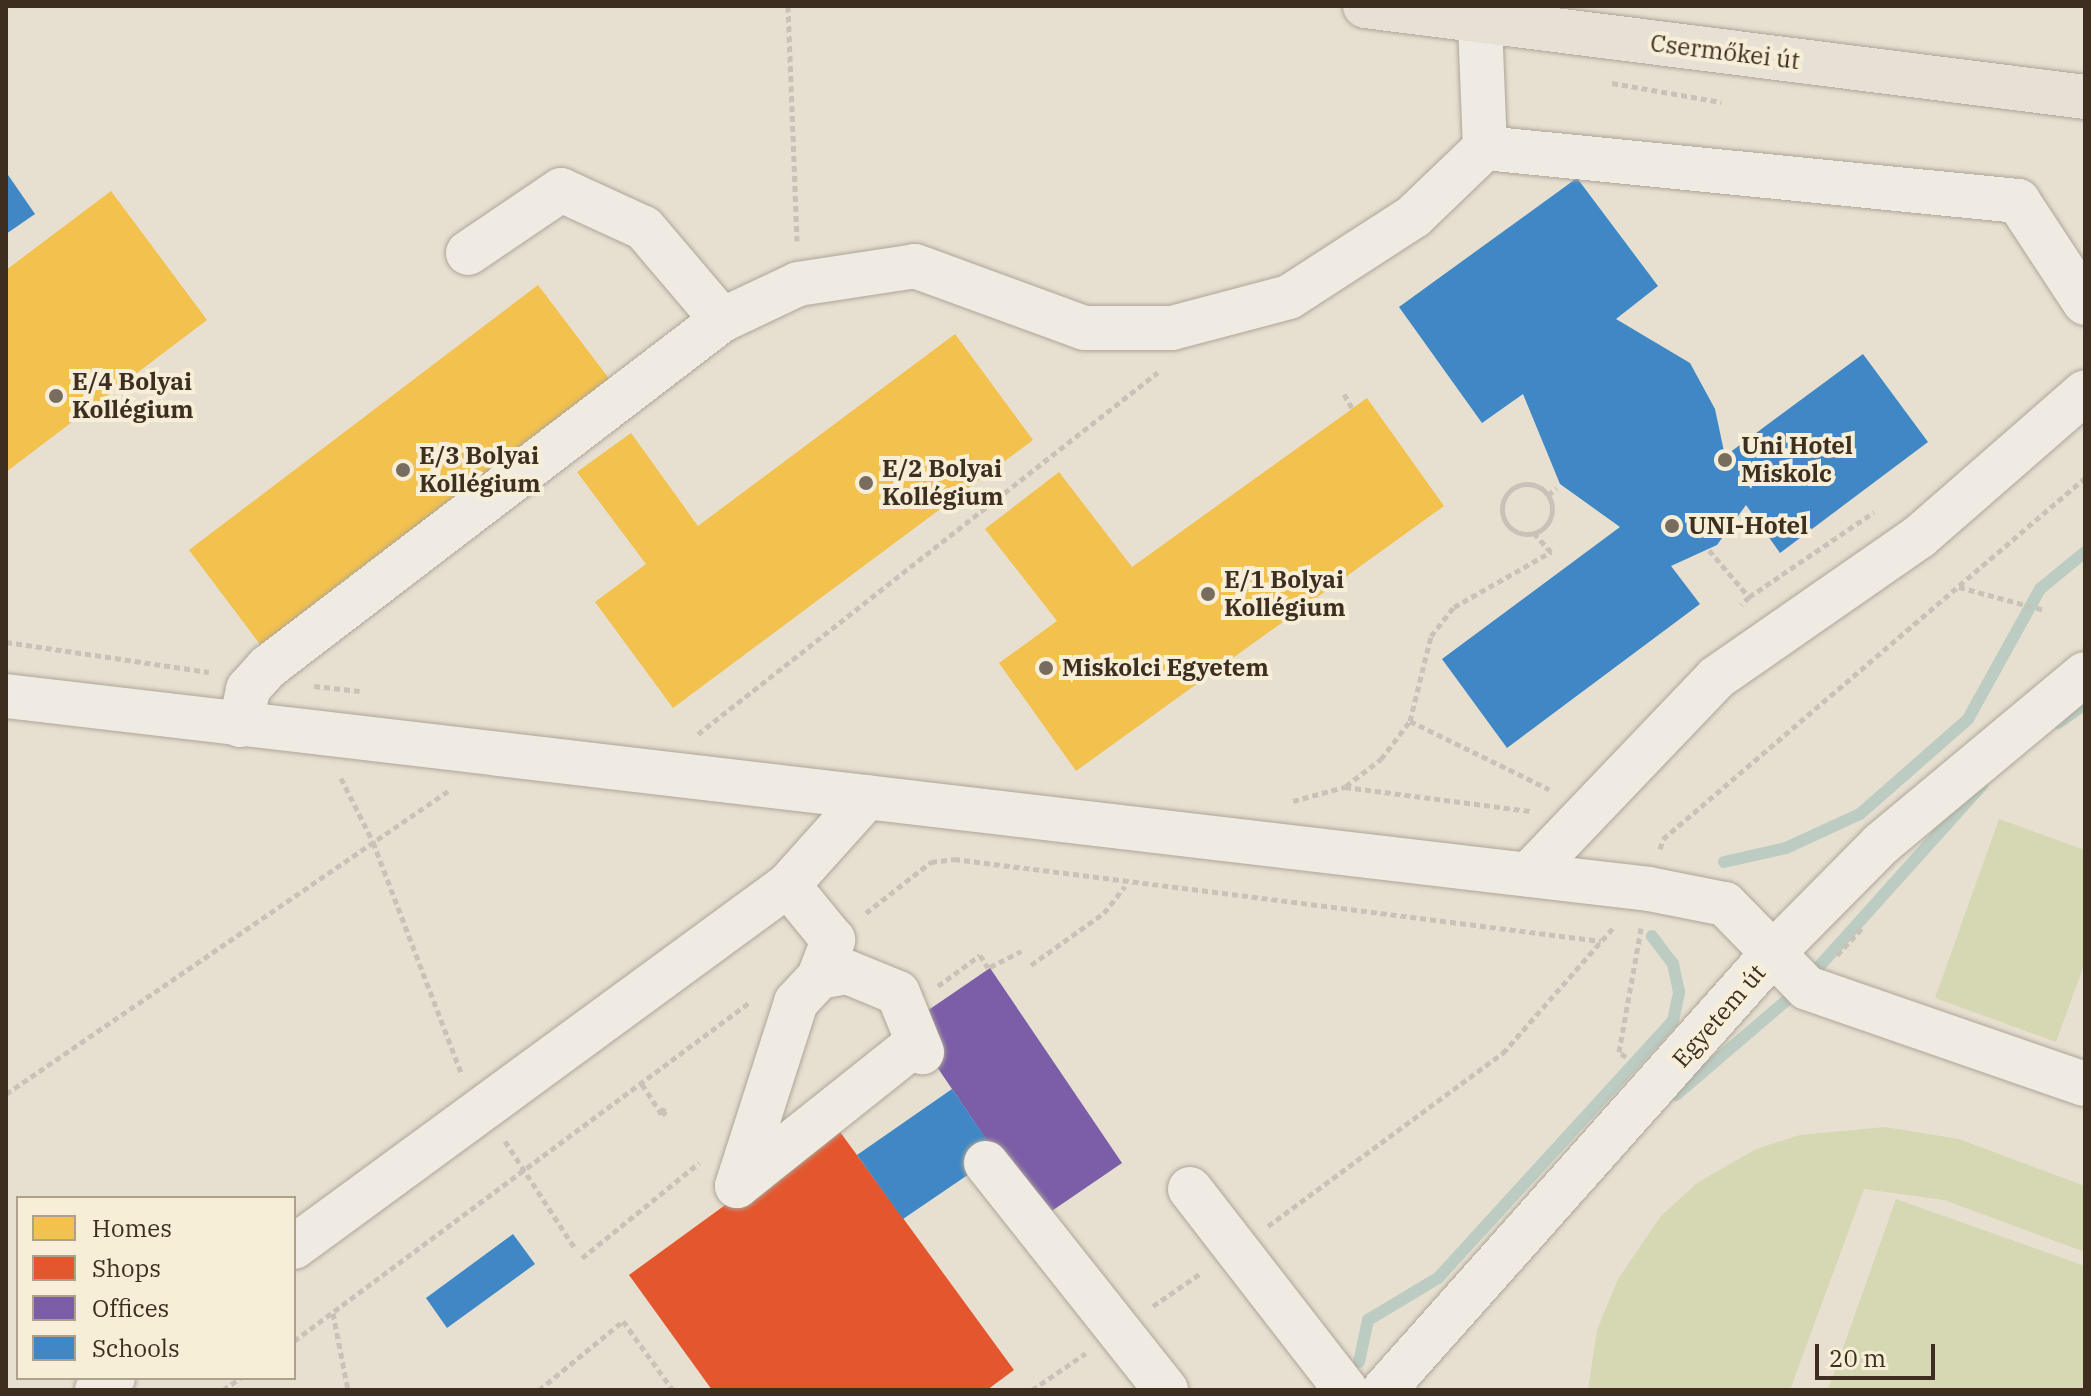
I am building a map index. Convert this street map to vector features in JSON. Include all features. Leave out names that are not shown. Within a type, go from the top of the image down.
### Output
[{"type":"main road","name":"Csermőkei út","points":[[1365,6],[2085,97]]},
{"type":"street","points":[[240,725],[248,689],[268,667],[722,320],[798,284],[915,266],[1084,328],[1172,328],[1289,297],[1414,216],[1485,148],[1480,22]]},
{"type":"street","points":[[1485,148],[2018,201],[2085,303]]},
{"type":"street","points":[[468,253],[561,190],[644,228],[722,320]]},
{"type":"street","points":[[1529,874],[1716,678],[1919,537],[2085,392]]},
{"type":"street","name":"Egyetem út","points":[[1384,1390],[1774,952],[1882,843],[2085,674]]},
{"type":"street","points":[[6,696],[498,757],[1649,889],[1725,904],[1807,988],[2085,1084]]},
{"type":"street","points":[[296,1246],[486,1110],[788,885],[867,797]]},
{"type":"street","points":[[788,885],[826,959],[847,972],[898,993],[919,1048],[737,1186],[796,1002],[826,959]]},
{"type":"street","points":[[986,1163],[1166,1390]]},
{"type":"street","points":[[1190,1189],[1234,1250],[1346,1390]]},
{"type":"path","points":[[788,6],[798,284]]},
{"type":"path","points":[[691,740],[1173,360]]},
{"type":"path","points":[[1344,394],[1352,408]]},
{"type":"path","points":[[1663,839],[2085,478]]},
{"type":"path","points":[[1345,787],[1381,759],[1410,721],[1431,636],[1454,607],[1551,552],[1534,533],[1506,523],[1503,500],[1521,484],[1548,495]]},
{"type":"path","points":[[1548,495],[1557,488]]},
{"type":"path","points":[[1534,533],[1551,515],[1548,495]]},
{"type":"path","points":[[1749,597],[1878,510]]},
{"type":"path","points":[[1958,587],[2044,610]]},
{"type":"path","points":[[1410,721],[1550,784],[1545,798]]},
{"type":"path","points":[[319,734],[373,842],[463,1077],[486,1110]]},
{"type":"path","points":[[6,1094],[498,757]]},
{"type":"path","points":[[1284,800],[1345,787],[1539,813]]},
{"type":"path","points":[[826,959],[868,911],[931,862],[954,859],[1125,886],[1601,941],[1503,1053],[1234,1250],[1032,1390]]},
{"type":"path","points":[[1031,965],[1104,913],[1125,886]]},
{"type":"path","points":[[1622,1054],[1649,889]]},
{"type":"path","points":[[979,956],[989,967],[1021,951]]},
{"type":"path","points":[[296,1340],[762,993]]},
{"type":"path","points":[[642,1084],[660,1109]]},
{"type":"path","points":[[582,1258],[707,1156]]},
{"type":"path","points":[[525,1172],[576,1250]]},
{"type":"path","points":[[333,1313],[348,1390]]},
{"type":"path","points":[[539,1390],[623,1321],[673,1390]]},
{"type":"green space","points":[[1999,819],[2085,850],[2085,962],[2056,1042],[1935,998]]},
{"type":"green space","points":[[1885,1127],[1959,1139],[2085,1186],[2085,1252],[1944,1200],[1864,1189],[1790,1390],[1588,1390],[1597,1330],[1618,1279],[1661,1216],[1697,1183],[1756,1149],[1800,1135]]},
{"type":"green space","points":[[1896,1199],[2085,1266],[2085,1390],[1828,1390]]},
{"type":"building: Homes","name":"E/4 Bolyai Kollégium","points":[[111,191],[207,320],[6,472],[6,270]]},
{"type":"building: Homes","name":"E/3 Bolyai Kollégium","points":[[538,285],[617,389],[268,655],[189,550]]},
{"type":"building: Homes","name":"E/2 Bolyai Kollégium","points":[[955,334],[1033,440],[673,708],[595,602],[646,564],[577,472],[631,433],[698,526]]},
{"type":"building: Homes","name":"E/1 Bolyai Kollégium","points":[[1367,398],[1444,506],[1076,771],[999,663],[1057,621],[985,529],[1059,472],[1132,567]]},
{"type":"building: Shops","points":[[835,1125],[1014,1370],[987,1390],[712,1390],[629,1275]]},
{"type":"building: Offices","points":[[990,968],[1122,1163],[1040,1219],[908,1024]]},
{"type":"building: Schools","points":[[6,172],[35,214],[6,234]]},
{"type":"building: Schools","name":"Uni Hotel Miskolc","points":[[1577,178],[1658,286],[1616,319],[1690,363],[1715,409],[1725,456],[1863,354],[1928,442],[1780,553],[1746,505],[1717,545],[1671,566],[1700,604],[1507,748],[1442,659],[1620,527],[1560,484],[1523,394],[1482,423],[1399,307]]},
{"type":"building: Schools","points":[[952,1089],[997,1155],[903,1219],[857,1155]]},
{"type":"building: Schools","points":[[513,1234],[535,1264],[447,1328],[426,1298]]},
{"type":"waterway","points":[[1724,862],[1786,848],[1860,814],[1968,719],[2040,589],[2085,552]]},
{"type":"waterway","points":[[2058,723],[2085,704]]},
{"type":"waterway","points":[[1807,980],[1982,785]]},
{"type":"waterway","points":[[1359,1362],[1368,1320],[1438,1278],[1673,1021],[1679,992],[1673,964],[1652,936]]},
{"type":"waterway","points":[[1676,1095],[1794,994]]},
{"type":"place","name":"E/4 Bolyai Kollégium","points":[[56,396]]},
{"type":"place","name":"Uni Hotel Miskolc","points":[[1725,460]]},
{"type":"place","name":"E/3 Bolyai Kollégium","points":[[403,470]]},
{"type":"place","name":"E/2 Bolyai Kollégium","points":[[866,483]]},
{"type":"place","name":"UNI-Hotel","points":[[1672,526]]},
{"type":"place","name":"E/1 Bolyai Kollégium","points":[[1208,594]]},
{"type":"place","name":"Miskolci Egyetem","points":[[1046,668]]}]
